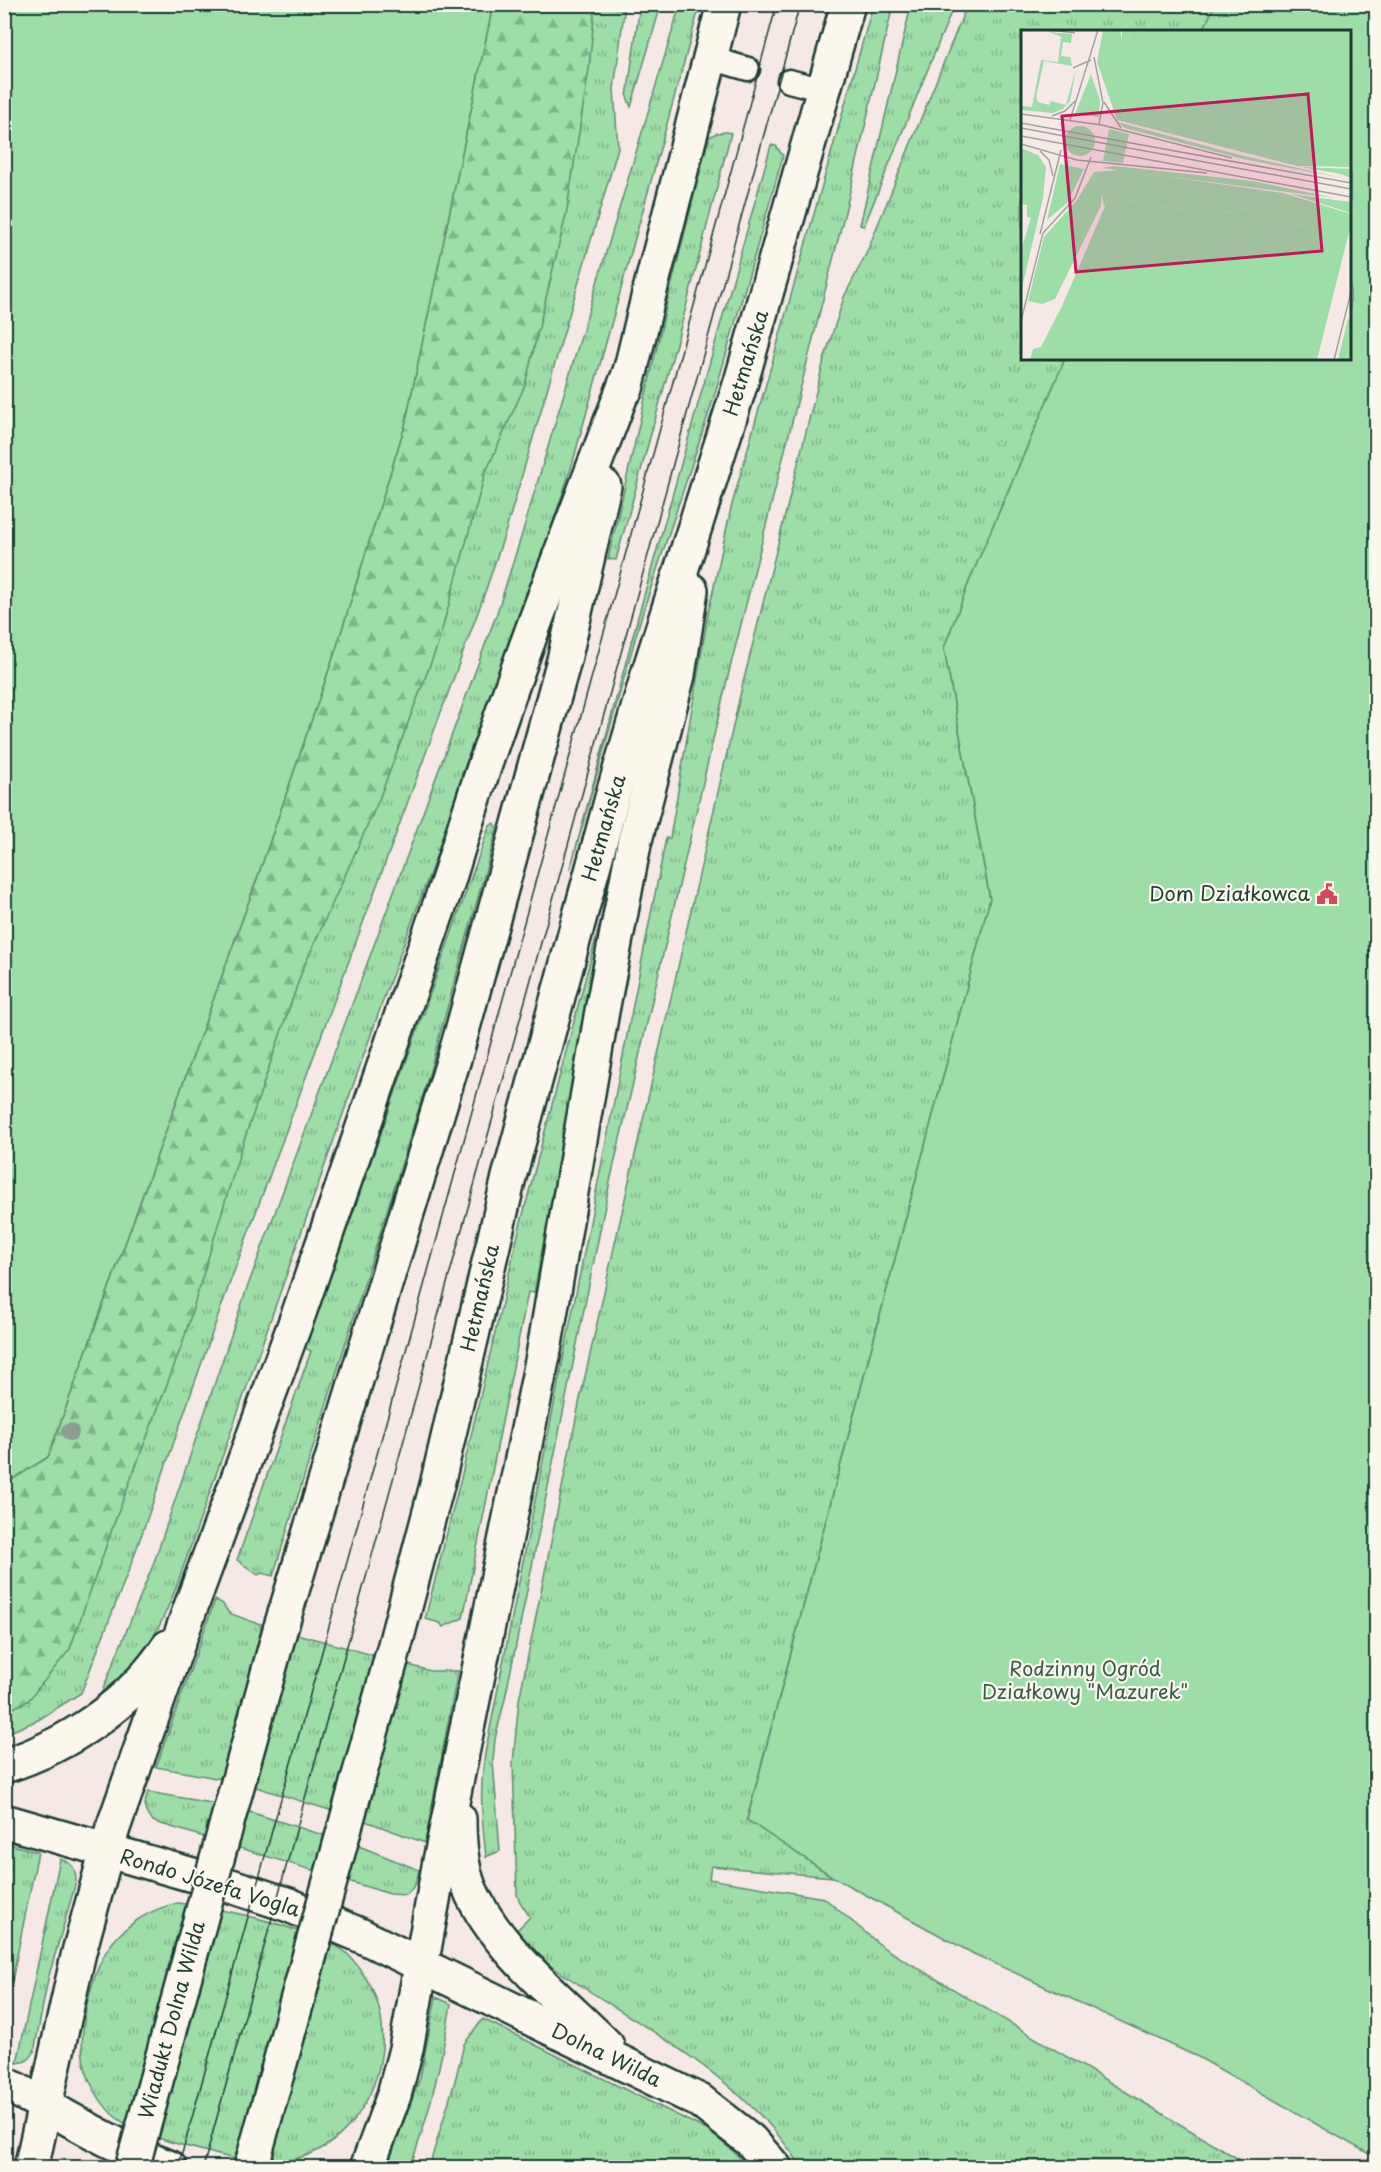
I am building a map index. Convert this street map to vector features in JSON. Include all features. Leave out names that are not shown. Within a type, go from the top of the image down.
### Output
[{"type":"main road","points":[[4,1821],[107,1850],[189,1612],[300,1310],[449,878],[466,820],[554,570],[631,369],[724,4]]},
{"type":"main road","name":"Hetmańska","points":[[252,2168],[437,1485],[545,1038],[646,679],[741,382],[848,4]]},
{"type":"main road","name":"Wiadukt Dolna Wilda","points":[[132,2168],[280,1630],[459,1042],[564,660],[631,369]]},
{"type":"main road","points":[[367,2168],[399,2080],[406,2049],[460,1766],[543,1356],[602,1011],[634,844],[678,675],[707,489]]},
{"type":"main road","points":[[4,1766],[49,1748],[104,1714],[159,1660],[189,1612]]},
{"type":"main road","points":[[460,1766],[459,1841],[469,1886],[480,1908],[493,1929],[521,1963],[625,2065]]},
{"type":"main road","name":"Rondo Józefa Vogla","points":[[31,2168],[79,1952],[107,1850],[289,1905],[422,1965]]},
{"type":"main road","name":"Dolna Wilda","points":[[422,1965],[700,2101],[750,2140],[775,2168]]},
{"type":"main road","points":[[4,2083],[105,2138],[170,2168]]},
{"type":"lane","points":[[710,58],[748,69]]},
{"type":"lane","points":[[789,81],[824,90]]},
{"type":"green space","points":[[5,4],[493,5],[405,425],[336,649],[259,873],[48,1457],[5,1484]]},
{"type":"green space","name":"Rodzinny Ogród Działkowy \"Mazurek\"","points":[[1215,4],[1376,5],[1376,2158],[1200,2058],[974,1954],[833,1877],[747,1820],[990,899],[944,648],[971,577],[1065,360],[1351,360],[1351,30],[1203,30]]},
{"type":"green space","points":[[493,5],[625,5],[614,89],[618,148],[506,530],[481,604],[229,1285],[133,1559],[81,1693],[38,1720],[5,1734],[5,1484],[48,1457],[259,873],[336,649],[405,425]]},
{"type":"green space","points":[[493,5],[595,5],[589,69],[566,215],[525,385],[485,474],[438,644],[378,802],[302,971],[240,1152],[182,1345],[116,1518],[70,1649],[28,1701],[5,1712],[5,1484],[48,1457],[259,873],[336,649],[405,425]]},
{"type":"green space","points":[[640,5],[661,5],[631,107],[627,97]]},
{"type":"green space","points":[[680,5],[700,5],[572,465],[521,620],[462,774],[466,775],[386,992],[177,1585],[144,1653],[128,1673],[99,1699],[153,1565],[246,1291],[498,610]]},
{"type":"green space","points":[[873,5],[893,5],[848,200],[726,684],[609,1186],[495,1739],[493,1761],[500,1851],[486,1857],[482,1818],[485,1754],[666,838],[670,838],[708,614],[731,508]]},
{"type":"green space","points":[[911,5],[954,5],[864,226],[860,225]]},
{"type":"green space","points":[[967,5],[1215,5],[1203,30],[1021,30],[1021,360],[1065,360],[971,577],[944,648],[990,899],[747,1819],[833,1877],[711,1866],[709,1879],[824,1898],[884,1948],[1252,2167],[802,2167],[765,2120],[736,2092],[659,2035],[538,1957],[515,1932],[530,1917],[517,1895],[513,1762],[519,1700],[580,1399],[742,687],[824,360],[844,297],[866,254]]},
{"type":"green space","points":[[726,132],[731,133],[681,326],[616,560],[608,559],[667,303],[709,137]]},
{"type":"green space","points":[[771,145],[776,146],[783,156],[713,400],[641,618],[570,870],[638,617]]},
{"type":"green space","points":[[494,823],[497,829],[424,1092],[273,1576],[262,1573],[258,1575],[237,1560],[311,1351],[305,1348],[489,827]]},
{"type":"green space","points":[[615,866],[534,1293],[528,1292],[463,1618],[443,1627],[440,1623],[425,1619],[463,1470],[520,1226]]},
{"type":"green space","points":[[215,1600],[222,1603],[229,1613],[250,1621],[430,1671],[458,1671],[425,1843],[371,1823],[243,1783],[156,1767]]},
{"type":"green space","points":[[148,1792],[234,1807],[364,1848],[419,1870],[416,1880],[412,1890],[406,1895],[390,1894],[155,1822],[148,1816],[145,1809]]},
{"type":"green space","points":[[4,1843],[38,1852],[5,2015]]},
{"type":"green space","points":[[60,1859],[73,1867],[76,1882],[48,1979],[34,2052],[27,2060],[17,2063]]},
{"type":"green space","points":[[178,1903],[245,1915],[331,1943],[352,1958],[363,1974],[376,1998],[382,2024],[382,2051],[376,2078],[365,2103],[349,2126],[329,2144],[305,2156],[279,2162],[254,2162],[229,2158],[168,2141],[131,2127],[112,2114],[99,2098],[89,2079],[83,2053],[84,2020],[98,1968],[113,1942],[134,1922],[150,1912]]},
{"type":"green space","points":[[436,1997],[451,2004],[429,2107],[410,2167],[387,2167],[420,2078]]},
{"type":"green space","points":[[483,2019],[707,2130],[733,2151],[748,2167],[429,2167],[464,2044]]},
{"type":"tram line","points":[[178,2168],[777,4]]},
{"type":"tram line","points":[[203,2168],[800,4]]},
{"type":"place","name":"Dom Działkowca","points":[[1327,894]]}]
